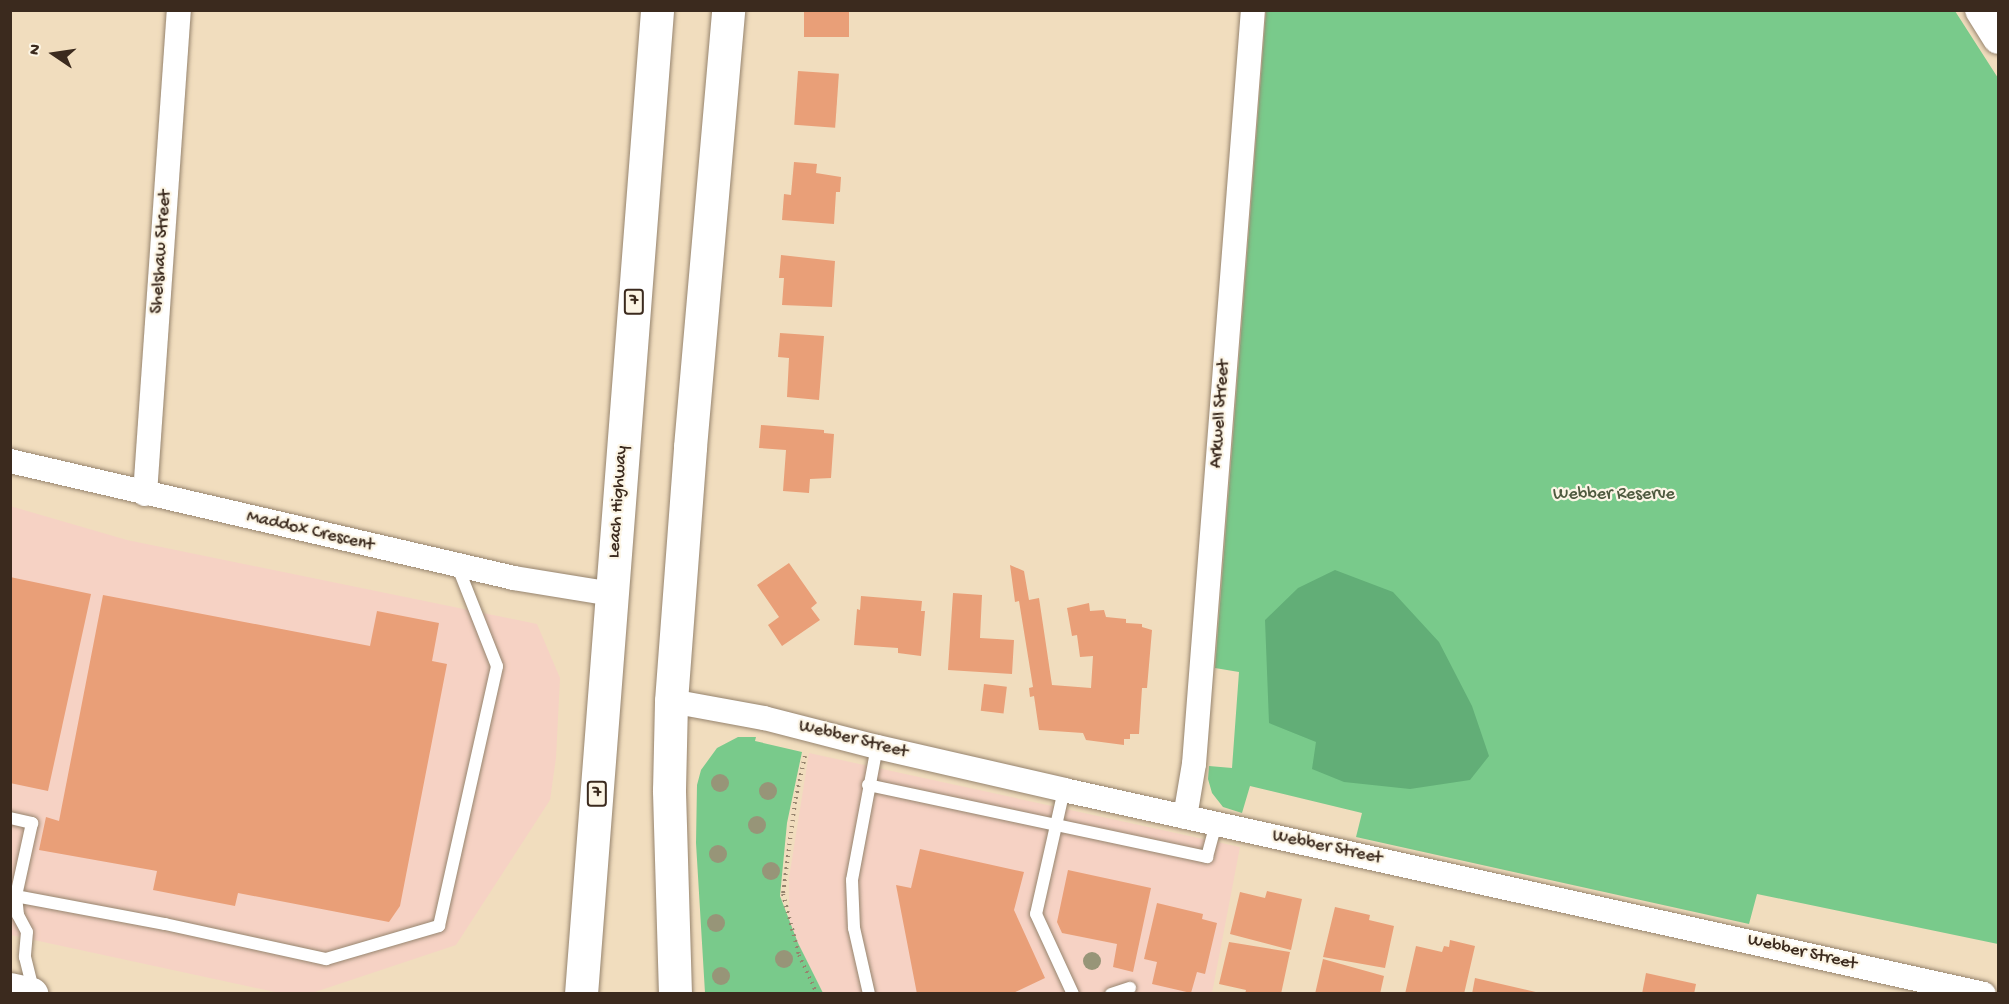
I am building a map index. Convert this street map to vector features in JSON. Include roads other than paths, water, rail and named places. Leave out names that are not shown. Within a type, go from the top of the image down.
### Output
[{"type":"main road","name":"Leach Highway","points":[[581,993],[657,10]]},
{"type":"main road","points":[[675,993],[669,790],[671,701],[690,447],[728,10]]},
{"type":"main road","points":[[671,888],[690,961],[694,993]]},
{"type":"main road","points":[[10,989],[32,993]]},
{"type":"street","name":"Shelshaw Street","points":[[145,494],[179,10]]},
{"type":"street","name":"Arkwell Street","points":[[1185,817],[1194,764],[1253,10]]},
{"type":"street","points":[[1980,10],[1998,39]]},
{"type":"street","name":"Maddox Crescent","points":[[10,461],[514,579],[612,594]]},
{"type":"street","name":"Webber Street","points":[[671,701],[764,718],[877,747],[1064,790],[1984,993]]},
{"type":"lane","points":[[13,896],[165,924],[326,959],[439,926],[497,666],[457,566]]},
{"type":"lane","points":[[868,993],[854,928],[852,879],[877,747]]},
{"type":"lane","points":[[868,785],[1207,857],[1216,824]]},
{"type":"lane","points":[[1064,790],[1036,914],[1073,993]]},
{"type":"lane","points":[[10,818],[32,823],[13,896],[14,921],[27,932],[25,957],[32,993]]},
{"type":"lane","points":[[1111,993],[1130,988]]},
{"type":"park label","name":"Webber Reserve","points":[[1614,495]]}]
